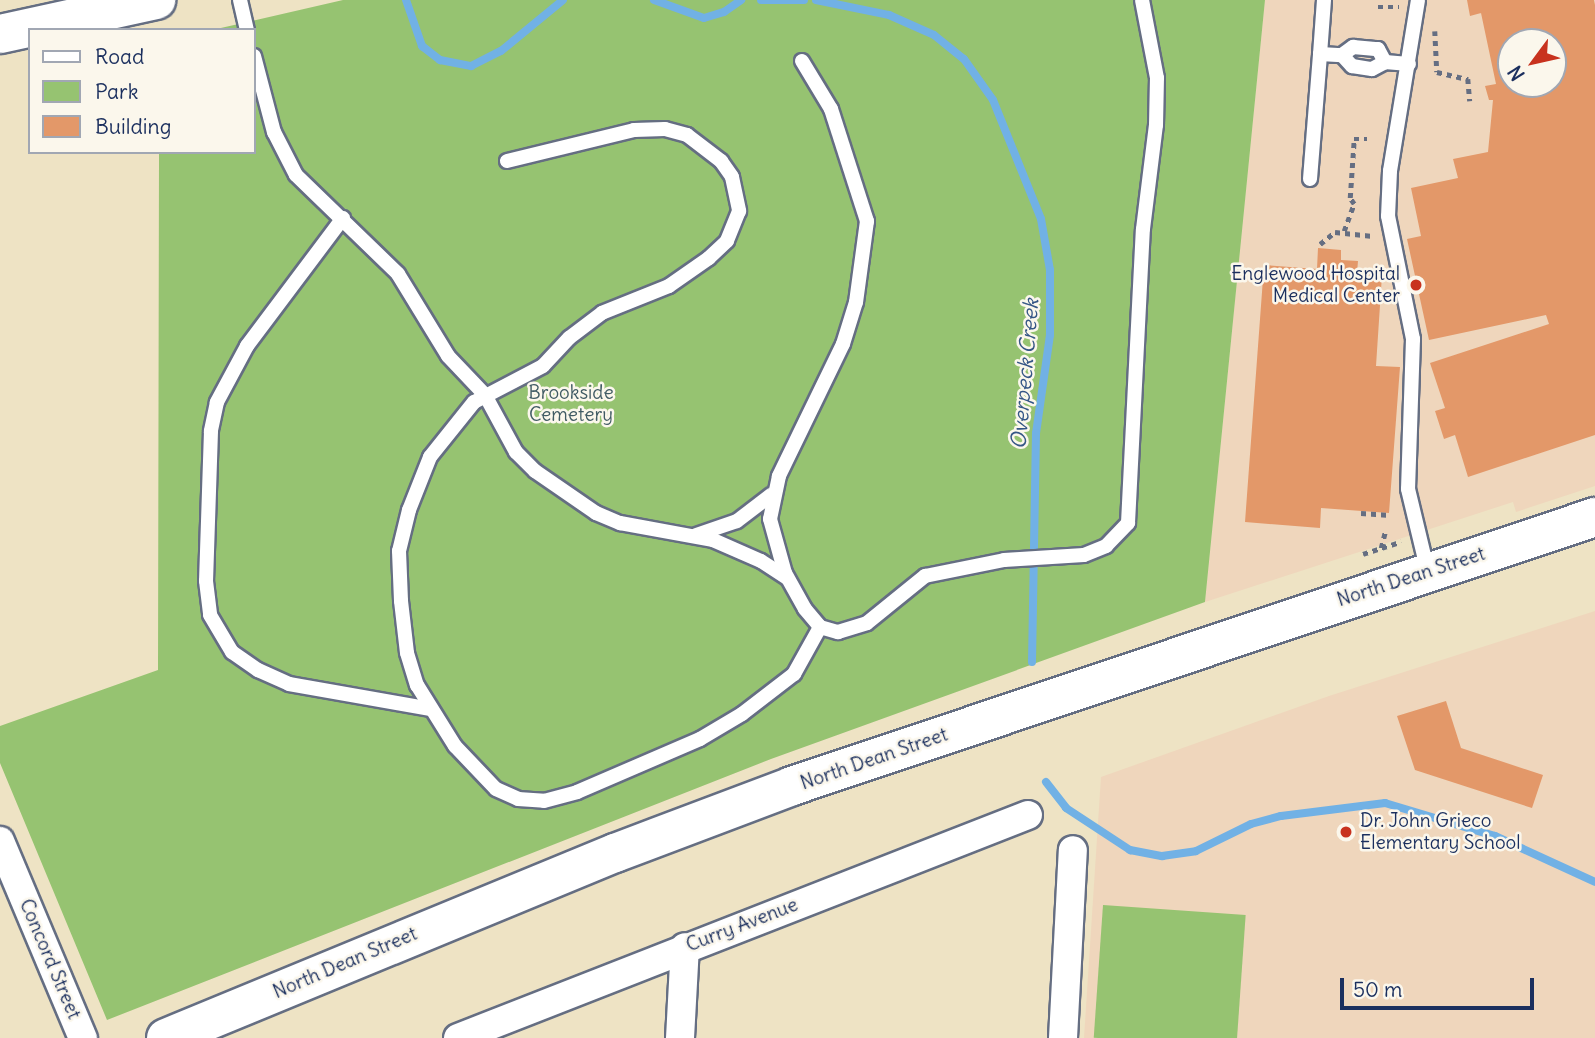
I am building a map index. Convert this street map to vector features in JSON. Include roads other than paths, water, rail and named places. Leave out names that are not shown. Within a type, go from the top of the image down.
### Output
[{"type":"main road","points":[[0,34],[156,0]]},
{"type":"main road","name":"North Dean Street","points":[[166,1038],[604,858],[792,786],[1595,517]]},
{"type":"street","name":"Curry Avenue","points":[[458,1038],[1028,815]]},
{"type":"street","name":"Concord Street","points":[[0,841],[83,1038]]},
{"type":"street","points":[[1063,1038],[1073,850]]},
{"type":"street","points":[[680,1038],[685,947]]},
{"type":"lane","points":[[240,0],[247,28]]},
{"type":"lane","points":[[771,495],[775,543],[788,579],[820,626],[852,631],[925,576],[1004,560],[1055,558],[1106,546],[1128,523],[1132,502],[1143,229],[1156,125],[1157,78],[1142,0]]},
{"type":"lane","points":[[1310,179],[1324,0]]},
{"type":"lane","points":[[1418,0],[1390,171],[1388,216],[1413,338],[1408,488],[1428,572]]},
{"type":"lane","points":[[1320,54],[1342,55],[1352,66],[1372,69],[1385,62],[1409,64]]},
{"type":"lane","points":[[691,537],[737,521],[771,495],[843,344],[856,302],[867,221],[831,109],[802,61]]},
{"type":"lane","points":[[256,63],[285,157],[310,191],[343,218],[398,274],[448,356],[485,394],[516,452],[573,499],[620,523],[691,537],[740,551],[788,579]]},
{"type":"lane","points":[[507,161],[634,130],[665,129],[687,135],[721,161],[732,177],[739,211],[727,241],[684,276],[602,313],[569,338],[543,366],[485,394],[463,412],[430,457],[409,510],[399,551],[407,653],[417,685],[455,746],[496,789],[518,799],[544,801],[644,766],[743,714],[794,674],[820,626]]},
{"type":"lane","points":[[343,218],[247,346],[217,402],[211,431],[205,581],[211,615],[232,652],[258,670],[289,684],[431,709]]},
{"type":"waterway","name":"Overpeck Creek","points":[[406,0],[422,46],[440,60],[471,66],[501,51],[563,0]]},
{"type":"waterway","name":"Overpeck Creek","points":[[654,0],[704,18],[724,12],[741,0]]},
{"type":"waterway","name":"Overpeck Creek","points":[[761,0],[804,0]]},
{"type":"waterway","name":"Overpeck Creek","points":[[816,0],[889,15],[934,35],[964,59],[993,100],[1041,219],[1050,270],[1050,335],[1036,433],[1032,662]]},
{"type":"waterway","name":"Overpeck Creek","points":[[1046,782],[1066,808],[1130,850],[1162,856],[1196,851],[1251,824],[1281,816],[1385,803],[1495,836],[1595,882]]},
{"type":"place","name":"Englewood Hospital Medical Center","points":[[1416,285]]},
{"type":"place","name":"Dr. John Grieco Elementary School","points":[[1346,832]]},
{"type":"park label","name":"Brookside Cemetery","points":[[571,404]]}]
